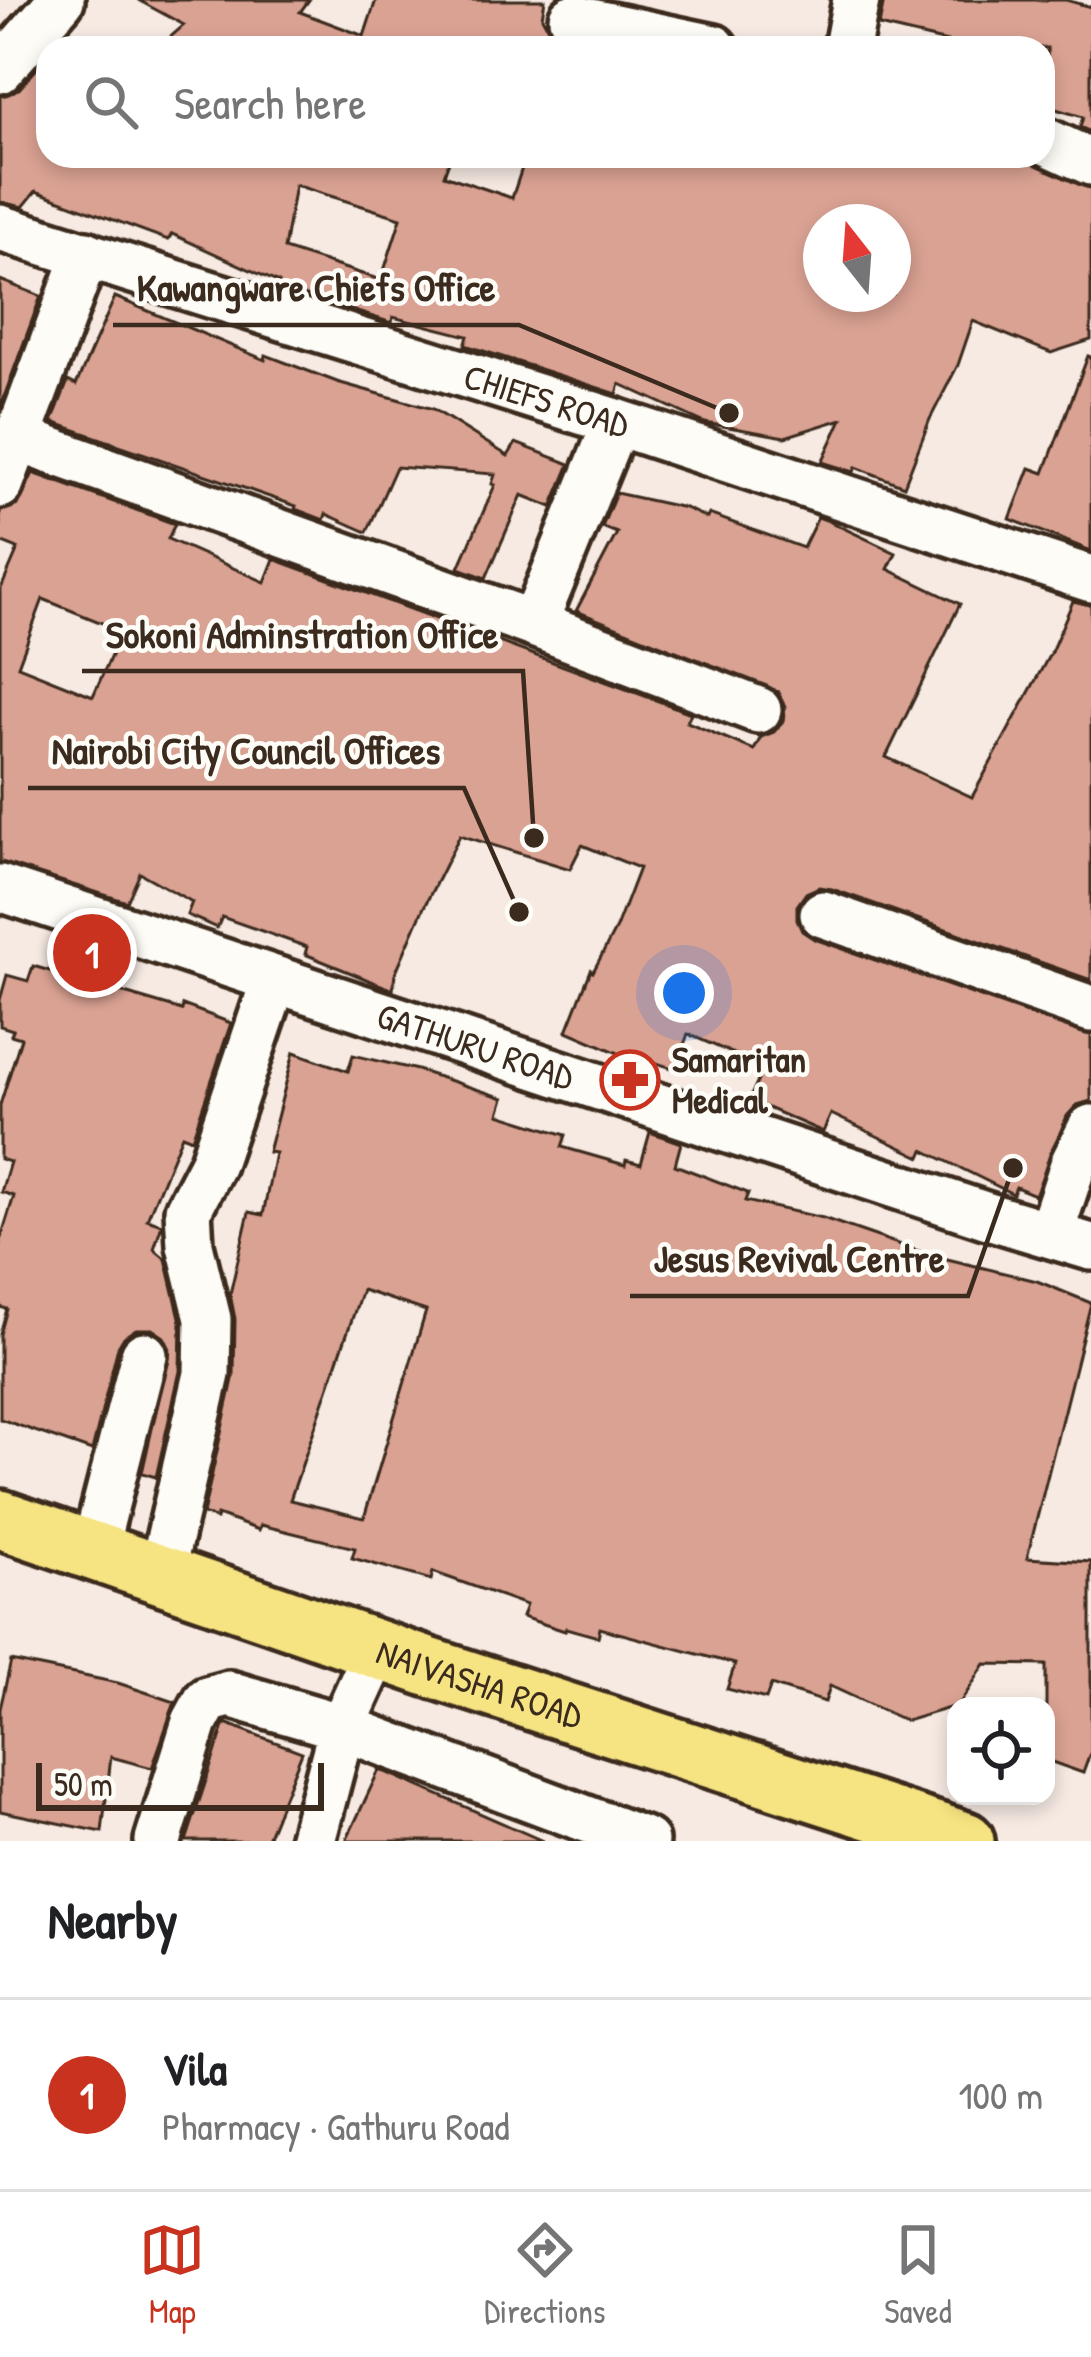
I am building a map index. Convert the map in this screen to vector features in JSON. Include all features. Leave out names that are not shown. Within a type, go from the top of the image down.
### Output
[{"type":"main road","name":"NAIVASHA ROAD","points":[[0,1519],[377,1650],[964,1841]]},
{"type":"street","points":[[0,70],[61,0]]},
{"type":"street","points":[[850,36],[856,0]]},
{"type":"street","points":[[572,18],[657,36]]},
{"type":"street","points":[[1055,146],[1091,162]]},
{"type":"street","name":"CHIEFS ROAD","points":[[0,228],[616,422],[1091,579]]},
{"type":"street","points":[[86,254],[7,464],[534,624],[758,710]]},
{"type":"street","points":[[534,624],[616,422]]},
{"type":"street","name":"GATHURU ROAD","points":[[0,888],[274,982],[1070,1240]]},
{"type":"street","points":[[823,914],[1091,1009]]},
{"type":"street","points":[[161,1575],[207,1374],[208,1319],[190,1245],[188,1210],[212,1164],[274,982]]},
{"type":"street","points":[[1070,1240],[1074,1162],[1091,1128]]},
{"type":"street","points":[[94,1551],[144,1355]]},
{"type":"street","points":[[312,1841],[342,1727],[377,1650]]},
{"type":"street","points":[[158,1841],[195,1722],[208,1700],[229,1694],[342,1727],[645,1841]]},
{"type":"building","points":[[138,0],[309,0],[300,12],[364,36],[172,36],[184,25]]},
{"type":"building","points":[[376,0],[545,0],[542,17],[552,36],[364,36]]},
{"type":"building","points":[[884,0],[1066,0],[1091,7],[1091,132],[1080,127],[1083,117],[1055,109],[1055,36],[922,36],[879,26]]},
{"type":"building","points":[[36,70],[36,168],[447,168],[444,175],[512,198],[522,168],[1045,168],[1091,189],[1091,340],[1051,353],[973,321],[904,486],[856,467],[854,472],[822,462],[842,419],[785,437],[705,423],[620,384],[617,394],[465,345],[468,336],[393,317],[392,323],[278,287],[279,283],[172,234],[168,240],[36,191],[23,207],[0,202],[0,96],[19,89]],"holes":[[[295,185],[401,218],[381,280],[284,249]]]},
{"type":"building","points":[[0,280],[41,296],[0,408]]},
{"type":"building","points":[[115,297],[265,360],[266,355],[337,382],[433,409],[508,456],[516,443],[570,464],[552,507],[522,495],[486,578],[459,568],[495,485],[495,474],[396,467],[367,532],[52,422],[68,381],[76,385]]},
{"type":"building","points":[[1088,356],[1091,551],[1010,519],[1030,468],[1044,473]]},
{"type":"building","points":[[33,473],[175,524],[168,539],[265,582],[274,559],[691,713],[687,722],[754,750],[761,737],[774,732],[783,721],[785,707],[778,692],[576,611],[617,533],[602,527],[616,493],[685,508],[707,518],[709,514],[803,548],[818,517],[896,553],[888,569],[960,604],[886,757],[972,797],[1051,652],[1073,601],[1091,605],[1091,980],[832,889],[819,887],[806,893],[797,906],[802,931],[814,939],[1091,1035],[1091,1101],[1077,1105],[1067,1116],[1035,1195],[1016,1187],[1013,1194],[924,1150],[921,1157],[831,1114],[823,1132],[749,1100],[764,1067],[688,1034],[675,1069],[641,1058],[639,1062],[567,1031],[639,868],[582,845],[570,869],[460,835],[395,974],[393,990],[305,954],[307,947],[222,917],[217,928],[187,915],[192,902],[140,873],[127,902],[0,862],[0,591],[18,549],[0,542],[0,511],[18,505]],"holes":[[[43,599],[122,631],[93,696],[18,666]]]},
{"type":"building","points":[[33,966],[182,1010],[183,1005],[231,1023],[192,1139],[182,1135],[147,1219],[162,1224],[154,1249],[166,1259],[181,1322],[180,1371],[156,1477],[142,1473],[170,1349],[152,1329],[136,1329],[118,1347],[92,1451],[0,1419],[0,1334],[7,1309],[0,1307],[0,1241],[14,1196],[1,1192],[10,1162],[0,1159],[0,1105],[21,1038],[0,1026],[0,1000],[7,975],[28,981]]},
{"type":"building","points":[[294,1052],[348,1071],[353,1055],[504,1098],[499,1114],[566,1135],[562,1147],[625,1165],[626,1160],[641,1164],[650,1132],[681,1143],[675,1165],[748,1193],[745,1201],[823,1218],[927,1254],[1037,1281],[1091,1303],[1027,1558],[1091,1562],[1091,1751],[1083,1773],[1055,1763],[1055,1697],[1046,1697],[1046,1665],[985,1664],[964,1697],[947,1697],[947,1709],[906,1721],[830,1686],[825,1702],[771,1685],[766,1699],[727,1689],[735,1664],[600,1628],[598,1637],[565,1631],[522,1617],[526,1605],[433,1572],[431,1580],[352,1558],[355,1548],[203,1514],[234,1375],[235,1319],[230,1294],[249,1212],[263,1215],[275,1153],[268,1152]],"holes":[[[362,1290],[426,1311],[364,1518],[290,1500]]]},
{"type":"building","points":[[11,1661],[118,1683],[175,1702],[152,1768],[111,1757],[102,1832],[0,1811],[0,1709]]},
{"type":"building","points":[[225,1723],[302,1752],[266,1841],[186,1841]]},
{"type":"building","points":[[379,1770],[388,1773],[543,1841],[346,1841]]},
{"type":"place","name":"Kawangware Chiefs Office","points":[[729,413]]},
{"type":"place","name":"Sokoni Adminstration Office","points":[[534,838]]},
{"type":"place","name":"Nairobi City Council Offices","points":[[519,912]]},
{"type":"place","name":"Vila","points":[[92,953]]},
{"type":"place","name":"Samaritan Medical","points":[[630,1080]]},
{"type":"place","name":"Jesus Revival Centre","points":[[1013,1168]]}]
